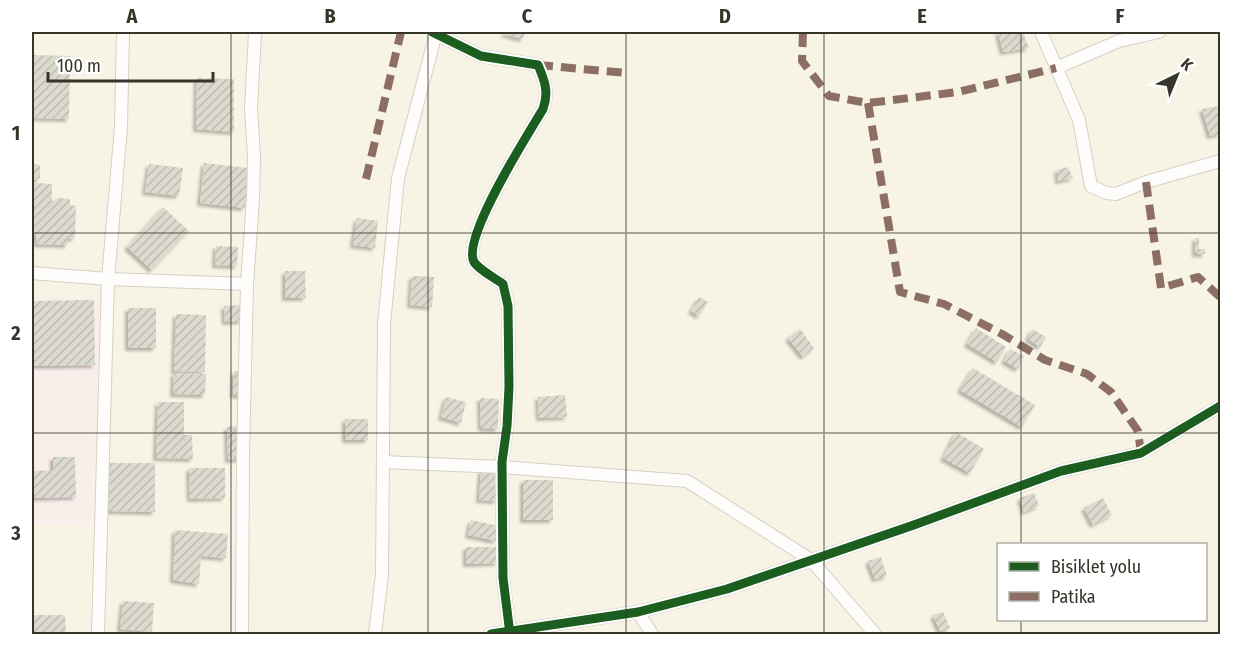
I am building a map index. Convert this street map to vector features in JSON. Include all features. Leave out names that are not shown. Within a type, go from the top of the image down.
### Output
[{"type":"street","points":[[98,634],[108,279],[121,127],[123,32]]},
{"type":"street","points":[[242,634],[243,453],[247,284],[253,200],[254,157],[251,108],[255,32]]},
{"type":"street","points":[[375,634],[382,575],[384,324],[398,178],[434,32],[481,56],[538,65],[547,97],[543,109],[493,196],[473,242],[472,256],[475,264],[503,284],[508,306],[508,407],[502,467],[504,578],[509,633]]},
{"type":"street","points":[[1041,32],[1079,120],[1092,186],[1106,193],[1116,194],[1146,182],[1221,161]]},
{"type":"street","points":[[1056,68],[1119,41],[1160,32]]},
{"type":"street","points":[[32,273],[108,279],[247,284]]},
{"type":"street","points":[[491,634],[536,631],[638,612],[727,589],[1061,471],[1141,453],[1221,406]]},
{"type":"street","points":[[383,462],[502,467],[687,481],[811,560],[875,634]]},
{"type":"street","points":[[638,612],[652,634]]},
{"type":"shaded area","points":[[32,296],[101,299],[91,524],[32,524]]},
{"type":"building","points":[[505,32],[525,32],[523,39],[504,34]]},
{"type":"building","points":[[998,32],[1023,32],[1029,48],[1003,52]]},
{"type":"building","points":[[32,55],[70,56],[69,119],[32,118]]},
{"type":"building","points":[[197,78],[234,79],[234,132],[196,129]]},
{"type":"building","points":[[1220,106],[1220,134],[1210,136],[1202,109]]},
{"type":"building","points":[[32,158],[34,158],[34,164],[40,165],[40,179],[36,179],[37,183],[52,184],[52,201],[56,201],[57,198],[70,199],[70,205],[76,206],[75,238],[68,239],[68,245],[37,244],[36,236],[32,236]]},
{"type":"building","points":[[204,163],[249,168],[245,208],[200,203]]},
{"type":"building","points":[[149,164],[183,168],[179,196],[145,192]]},
{"type":"building","points":[[1068,167],[1073,178],[1058,181],[1057,170]]},
{"type":"building","points":[[163,207],[189,231],[152,270],[127,247]]},
{"type":"building","points":[[357,218],[378,221],[375,248],[353,245]]},
{"type":"building","points":[[1195,238],[1199,238],[1199,249],[1205,249],[1205,254],[1195,254]]},
{"type":"building","points":[[216,246],[238,247],[237,266],[215,265]]},
{"type":"building","points":[[285,271],[305,271],[306,298],[285,298]]},
{"type":"building","points":[[412,276],[434,277],[432,307],[410,305]]},
{"type":"building","points":[[699,297],[708,302],[699,316],[691,311]]},
{"type":"building","points":[[94,300],[95,365],[32,366],[32,301]]},
{"type":"building","points":[[241,305],[242,321],[225,322],[224,306]]},
{"type":"building","points":[[128,308],[156,308],[156,348],[128,348]]},
{"type":"building","points":[[176,314],[206,315],[205,372],[174,371]]},
{"type":"building","points":[[976,328],[1006,347],[997,362],[967,344]]},
{"type":"building","points":[[800,329],[814,348],[803,357],[788,338]]},
{"type":"building","points":[[1032,329],[1046,337],[1040,347],[1028,339]]},
{"type":"building","points":[[1010,349],[1024,356],[1018,369],[1004,361]]},
{"type":"building","points":[[973,368],[1035,405],[1022,427],[960,390]]},
{"type":"building","points":[[234,371],[244,371],[243,396],[233,395]]},
{"type":"building","points":[[174,373],[206,374],[205,395],[173,394]]},
{"type":"building","points":[[565,395],[567,417],[539,418],[538,397]]},
{"type":"building","points":[[446,397],[466,402],[461,423],[441,417]]},
{"type":"building","points":[[480,398],[499,399],[498,429],[481,428]]},
{"type":"building","points":[[158,402],[184,402],[184,435],[192,435],[193,459],[156,458]]},
{"type":"building","points":[[345,419],[368,419],[368,440],[345,440]]},
{"type":"building","points":[[240,426],[241,459],[228,460],[227,427]]},
{"type":"building","points":[[956,432],[984,449],[970,473],[943,458]]},
{"type":"building","points":[[53,457],[75,457],[76,497],[32,498],[32,471],[53,470]]},
{"type":"building","points":[[109,463],[155,463],[155,512],[108,511]]},
{"type":"building","points":[[189,468],[225,468],[225,498],[190,499]]},
{"type":"building","points":[[481,470],[499,471],[497,501],[479,500]]},
{"type":"building","points":[[523,480],[553,480],[553,520],[523,520]]},
{"type":"building","points":[[1034,493],[1039,506],[1024,512],[1020,498]]},
{"type":"building","points":[[1103,498],[1112,515],[1093,525],[1084,508]]},
{"type":"building","points":[[471,520],[499,526],[496,541],[468,535]]},
{"type":"building","points":[[175,530],[228,534],[226,558],[201,556],[199,584],[173,580]]},
{"type":"building","points":[[466,547],[497,547],[498,563],[466,564]]},
{"type":"building","points":[[881,557],[887,576],[875,579],[868,561]]},
{"type":"building","points":[[123,601],[154,603],[152,632],[120,629]]},
{"type":"building","points":[[943,612],[950,628],[940,631],[933,615]]},
{"type":"building","points":[[32,615],[65,615],[66,634],[32,634]]},
{"type":"marked path","points":[[366,179],[401,32]]},
{"type":"marked path","points":[[803,32],[802,61],[829,96],[868,103],[958,92],[1056,68]]},
{"type":"marked path","points":[[538,65],[626,73]]},
{"type":"marked path","points":[[868,103],[900,292],[944,304],[1002,334],[1045,360],[1087,374],[1111,392],[1138,431],[1141,453]]},
{"type":"marked path","points":[[1146,182],[1161,288],[1198,277],[1220,297]]},
{"type":"cycle path","points":[[432,32],[481,56],[538,65],[545,87],[546,98],[543,109],[486,209],[477,231],[473,250],[476,265],[503,284],[508,306],[509,387],[502,462],[503,578],[510,634]]},
{"type":"cycle path","points":[[491,634],[638,612],[727,589],[911,526],[1061,471],[1141,453],[1220,406]]}]
